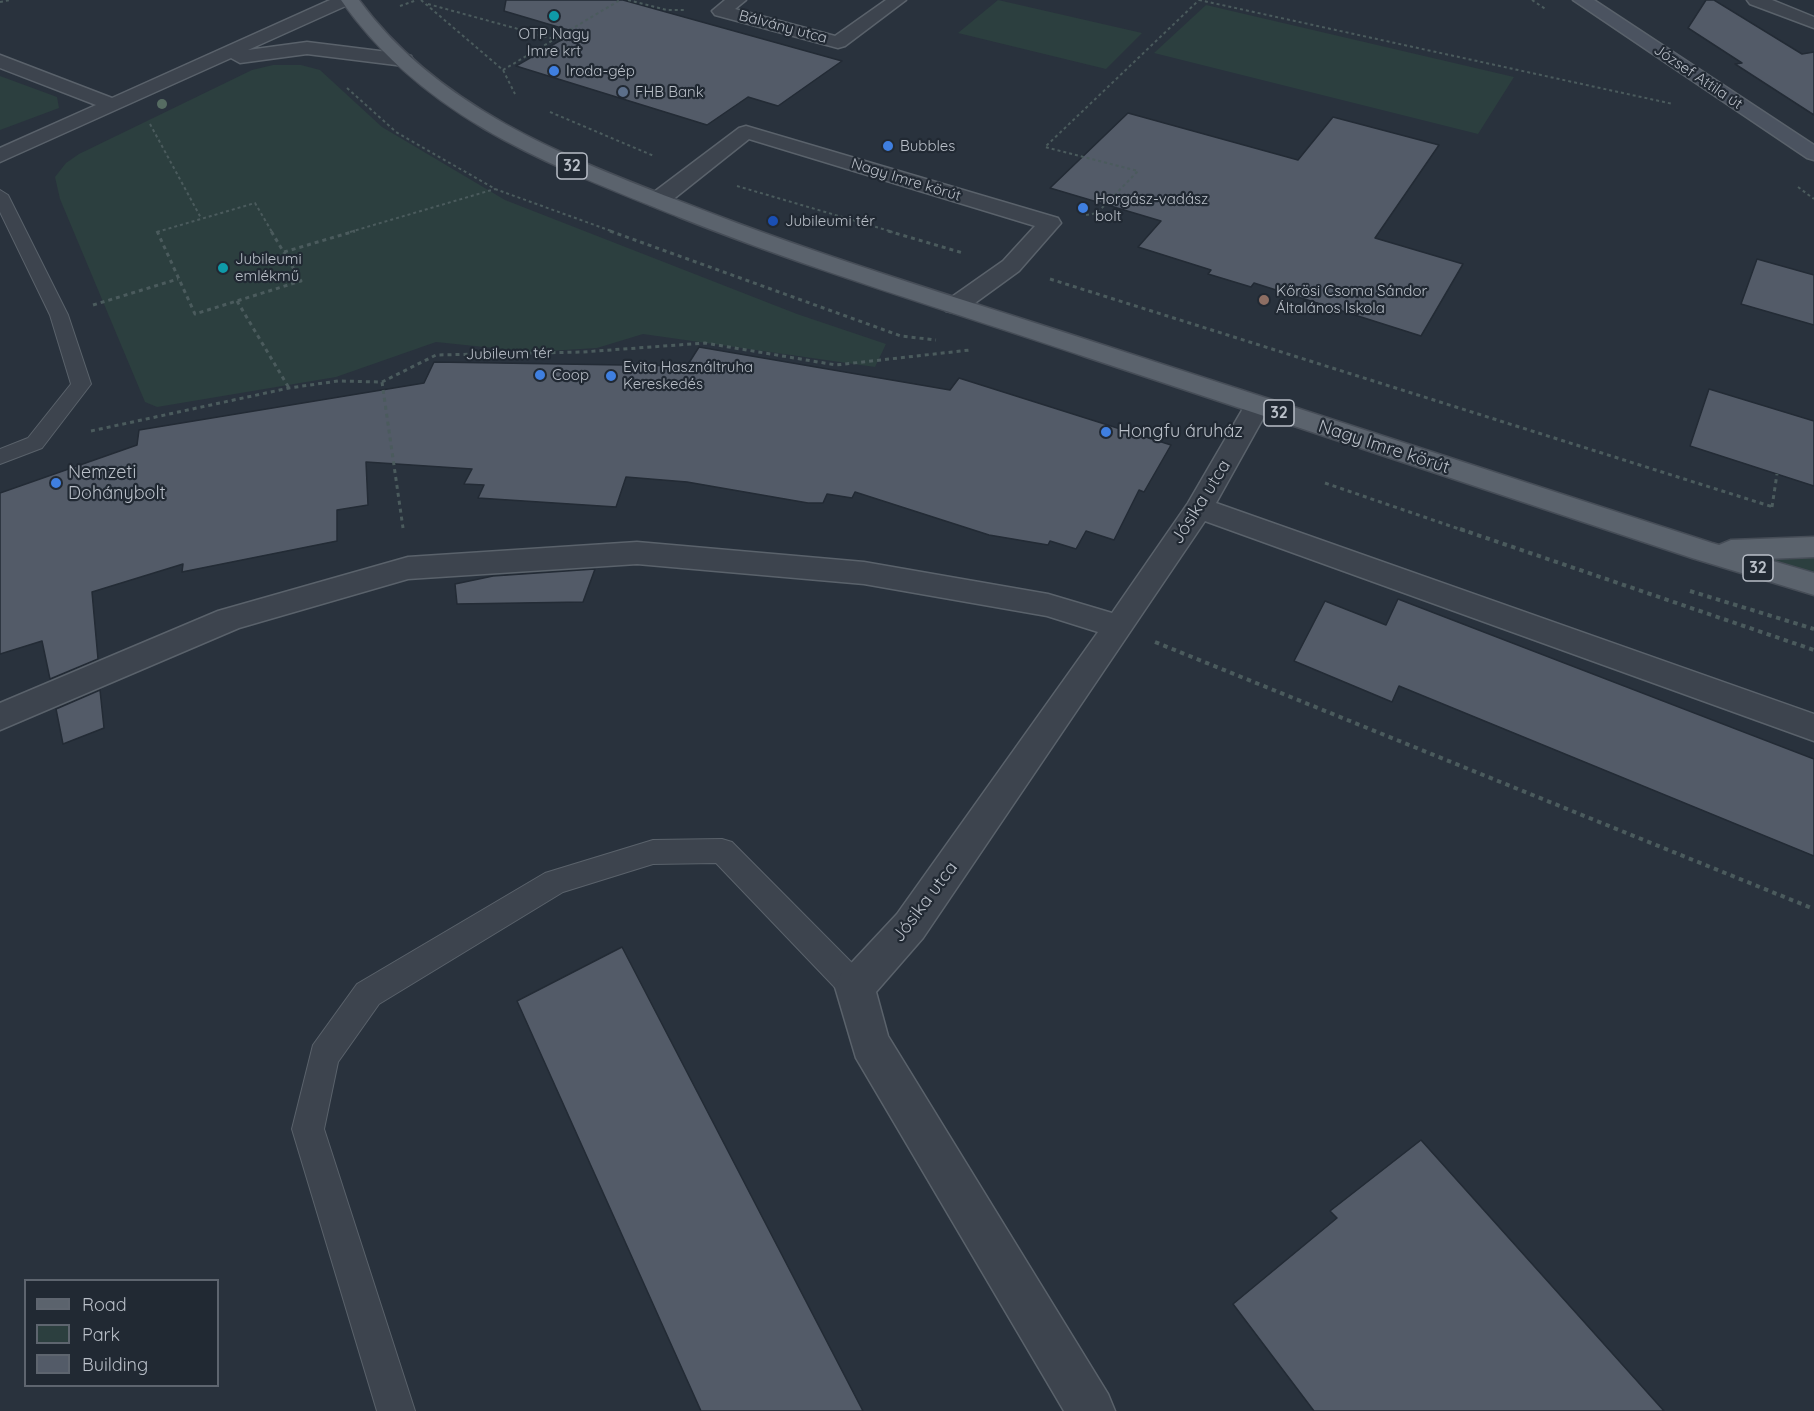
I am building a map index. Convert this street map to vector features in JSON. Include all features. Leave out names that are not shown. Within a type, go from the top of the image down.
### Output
[{"type":"main road","name":"Nagy Imre körút","points":[[350,0],[425,81],[475,116],[560,162],[758,240],[1702,552],[1814,584]]},
{"type":"main road","points":[[1702,552],[1814,547]]},
{"type":"street","points":[[0,156],[110,104],[344,0]]},
{"type":"street","name":"Bálvány utca","points":[[721,11],[737,0]]},
{"type":"street","name":"Bálvány utca","points":[[865,0],[893,3]]},
{"type":"street","name":"József Attila út","points":[[1582,0],[1814,154]]},
{"type":"street","points":[[1756,0],[1814,23]]},
{"type":"street","name":"Bálvány utca","points":[[721,11],[838,42],[893,3]]},
{"type":"street","points":[[205,62],[307,48],[404,60]]},
{"type":"street","points":[[0,61],[110,104]]},
{"type":"street","name":"Nagy Imre körút","points":[[658,200],[746,132],[1050,222]]},
{"type":"street","points":[[955,306],[1011,266],[1050,222]]},
{"type":"street","name":"Jósika utca","points":[[855,987],[910,926],[1119,627],[1199,508],[1257,406]]},
{"type":"street","points":[[1199,508],[1814,728]]},
{"type":"street","points":[[0,717],[229,620],[408,568],[648,554],[864,573],[1048,605],[1119,627]]},
{"type":"street","points":[[855,987],[870,1044],[1091,1411]]},
{"type":"lane","points":[[0,195],[59,315],[81,384],[35,443],[0,457]]},
{"type":"lane","points":[[396,1411],[308,1129],[324,1056],[368,994],[555,882],[653,852],[722,851],[855,987]]},
{"type":"path","points":[[0,2],[10,0]]},
{"type":"path","points":[[421,0],[503,70],[516,97]]},
{"type":"path","points":[[503,70],[620,0]]},
{"type":"path","points":[[628,0],[667,10],[721,11]]},
{"type":"path","points":[[1050,222],[1097,213],[1138,171],[1045,147],[1199,0],[1684,107]]},
{"type":"path","points":[[426,3],[555,40]]},
{"type":"path","points":[[549,111],[694,173],[1011,266],[1157,315],[1782,510]]},
{"type":"path","points":[[147,117],[201,218]]},
{"type":"path","points":[[284,252],[495,189]]},
{"type":"path","points":[[255,203],[301,281],[195,314],[156,231],[201,218],[255,203]]},
{"type":"path","points":[[94,304],[178,279]]},
{"type":"path","points":[[237,301],[289,388]]},
{"type":"path","name":"Jubileum tér","points":[[35,443],[289,388],[338,381],[382,382],[436,355],[583,352],[705,343],[836,365],[981,349]]},
{"type":"path","points":[[382,382],[408,568]]},
{"type":"path","points":[[1772,507],[1777,474]]},
{"type":"path","points":[[1325,483],[1814,650]]},
{"type":"path","points":[[1119,627],[1814,909]]},
{"type":"green space","points":[[998,0],[1142,33],[1106,69],[958,33]]},
{"type":"green space","points":[[1206,5],[1514,77],[1478,134],[1154,53]]},
{"type":"green space","points":[[273,65],[301,65],[320,70],[382,127],[505,200],[797,314],[886,344],[875,367],[643,334],[597,348],[532,352],[436,342],[336,377],[157,407],[145,402],[60,199],[55,177],[66,163],[79,154],[252,70]]},
{"type":"green space","points":[[0,76],[57,97],[59,108],[0,130]]},
{"type":"green space","points":[[1814,547],[1814,584],[1702,551]]},
{"type":"building","points":[[506,0],[623,0],[842,61],[778,106],[748,97],[707,125],[516,66],[575,32],[504,11]]},
{"type":"building","points":[[1706,0],[1714,0],[1802,54],[1814,52],[1814,115],[1735,64],[1742,63],[1688,28]]},
{"type":"building","points":[[1128,113],[1298,160],[1333,117],[1439,145],[1375,238],[1463,264],[1421,336],[1254,283],[1251,287],[1208,274],[1211,270],[1138,247],[1161,221],[1050,188]]},
{"type":"building","points":[[1757,259],[1814,275],[1814,325],[1741,304]]},
{"type":"building","points":[[699,347],[950,390],[959,378],[1171,445],[1144,492],[1139,490],[1114,540],[1086,531],[1076,549],[1050,541],[1048,545],[989,535],[855,492],[852,498],[827,494],[823,503],[808,503],[687,482],[626,477],[616,507],[478,498],[484,485],[464,484],[472,469],[366,462],[368,505],[337,510],[337,541],[182,572],[183,564],[92,592],[98,659],[50,679],[42,641],[0,654],[0,493],[137,445],[139,430],[424,383],[434,362],[687,366]]},
{"type":"building","points":[[1709,389],[1814,421],[1814,486],[1690,446]]},
{"type":"building","points":[[595,569],[583,602],[457,604],[455,584],[493,576]]},
{"type":"building","points":[[1398,599],[1814,759],[1814,856],[1399,686],[1392,702],[1294,661],[1325,601],[1386,625]]},
{"type":"building","points":[[100,690],[104,728],[63,744],[56,709]]},
{"type":"building","points":[[622,947],[863,1411],[701,1411],[517,1001]]},
{"type":"building","points":[[1421,1140],[1664,1411],[1314,1411],[1233,1304],[1337,1218],[1330,1211]]},
{"type":"place","name":"OTP Nagy Imre krt","points":[[554,16]]},
{"type":"place","name":"Iroda-gép","points":[[554,71]]},
{"type":"place","name":"FHB Bank","points":[[623,92]]},
{"type":"place","name":"Bubbles","points":[[888,146]]},
{"type":"place","name":"Horgász-vadász bolt","points":[[1083,208]]},
{"type":"place","name":"Jubileumi tér","points":[[773,221]]},
{"type":"place","name":"Jubileumi emlékmű","points":[[223,268]]},
{"type":"place","name":"Kőrösi Csoma Sándor Általános Iskola","points":[[1264,300]]},
{"type":"place","name":"Coop","points":[[540,375]]},
{"type":"place","name":"Evita Használtruha Kereskedés","points":[[611,376]]},
{"type":"place","name":"Hongfu áruház","points":[[1106,432]]},
{"type":"place","name":"Nemzeti Dohánybolt","points":[[56,483]]}]
